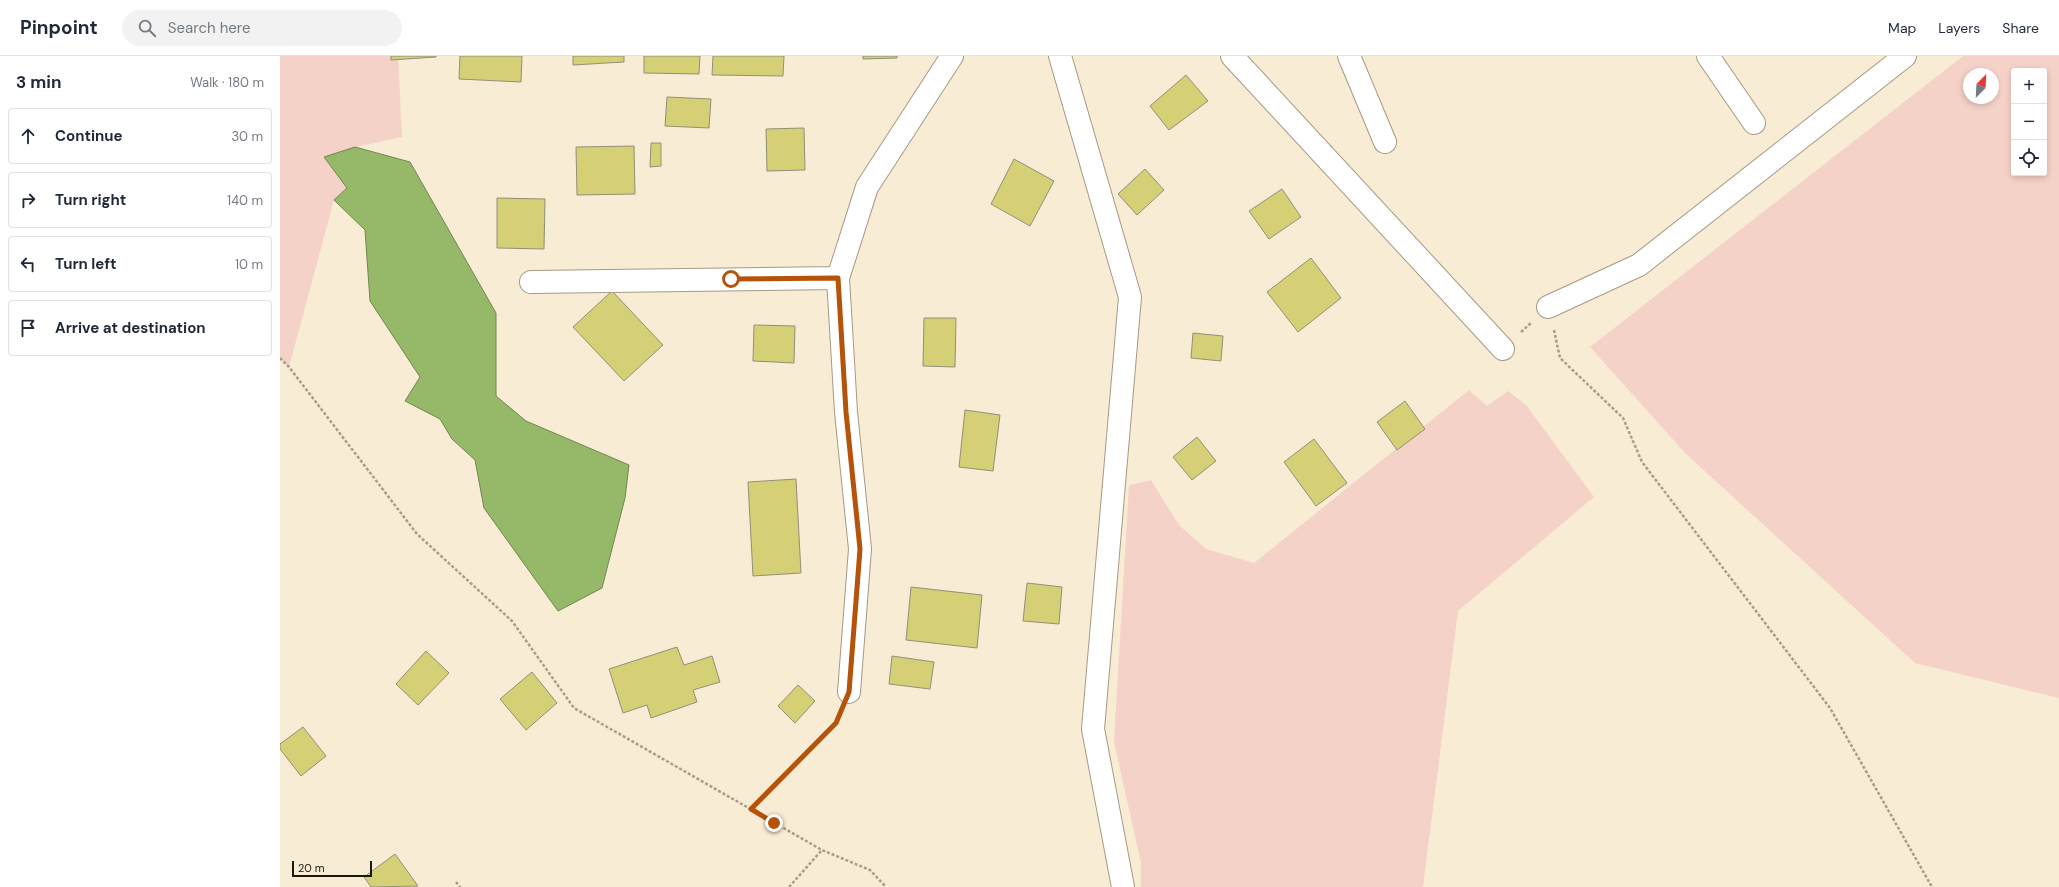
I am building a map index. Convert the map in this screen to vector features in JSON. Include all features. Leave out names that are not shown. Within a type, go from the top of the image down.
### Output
[{"type":"street","points":[[849,692],[860,549],[846,412],[838,278],[867,187],[952,56]]},
{"type":"street","points":[[1060,56],[1130,296],[1093,729],[1123,887]]},
{"type":"street","points":[[1232,56],[1503,349]]},
{"type":"street","points":[[1349,56],[1385,142]]},
{"type":"street","points":[[1708,56],[1754,123]]},
{"type":"street","points":[[1548,307],[1639,265],[1905,56]]},
{"type":"street","points":[[531,282],[838,278]]},
{"type":"path","points":[[1503,349],[1548,307],[1560,358],[1623,418],[1642,462],[1830,708],[1932,887]]},
{"type":"path","points":[[280,358],[289,367],[417,534],[512,621],[574,708],[822,850],[870,870],[886,887]]},
{"type":"path","points":[[751,809],[836,723],[849,692]]},
{"type":"path","points":[[789,887],[822,850]]},
{"type":"path","points":[[456,882],[460,887]]},
{"type":"shaded area","points":[[280,56],[398,56],[402,137],[355,147],[324,157],[348,188],[334,200],[289,367],[280,358]]},
{"type":"shaded area","points":[[1963,56],[2059,56],[2059,698],[1915,663],[1686,454],[1590,347]]},
{"type":"shaded area","points":[[355,147],[410,162],[496,313],[496,396],[526,421],[629,465],[625,498],[602,588],[558,611],[484,508],[475,460],[452,439],[440,419],[405,401],[420,377],[370,301],[365,230],[334,200],[347,188],[324,157]]},
{"type":"shaded area","points":[[1469,390],[1487,406],[1508,391],[1526,405],[1594,497],[1458,611],[1423,887],[1141,887],[1141,863],[1114,742],[1129,485],[1151,480],[1179,525],[1206,549],[1254,563]]},
{"type":"building","points":[[391,56],[436,56],[436,57],[391,60]]},
{"type":"building","points":[[460,56],[522,56],[521,82],[459,79]]},
{"type":"building","points":[[573,56],[624,56],[624,62],[573,65]]},
{"type":"building","points":[[644,56],[700,56],[699,74],[644,73]]},
{"type":"building","points":[[713,56],[784,56],[783,76],[712,75]]},
{"type":"building","points":[[863,56],[897,56],[897,58],[863,59]]},
{"type":"building","points":[[1186,75],[1208,101],[1169,130],[1150,106]]},
{"type":"building","points":[[667,97],[711,99],[709,128],[665,126]]},
{"type":"building","points":[[804,128],[805,170],[767,171],[766,129]]},
{"type":"building","points":[[651,143],[661,143],[661,166],[650,167]]},
{"type":"building","points":[[634,146],[635,194],[577,195],[576,147]]},
{"type":"building","points":[[1014,159],[1054,181],[1030,226],[991,204]]},
{"type":"building","points":[[1145,169],[1164,190],[1137,215],[1118,194]]},
{"type":"building","points":[[1282,189],[1301,217],[1269,239],[1249,211]]},
{"type":"building","points":[[497,198],[545,199],[544,249],[497,248]]},
{"type":"building","points":[[1311,258],[1341,298],[1298,332],[1267,292]]},
{"type":"building","points":[[612,291],[663,345],[624,381],[573,327]]},
{"type":"building","points":[[924,318],[956,318],[955,367],[923,366]]},
{"type":"building","points":[[754,325],[795,326],[794,363],[753,361]]},
{"type":"building","points":[[1193,333],[1223,336],[1221,361],[1191,358]]},
{"type":"building","points":[[1405,401],[1425,429],[1397,450],[1377,422]]},
{"type":"building","points":[[965,410],[1000,415],[993,471],[959,467]]},
{"type":"building","points":[[1197,437],[1216,461],[1192,480],[1173,457]]},
{"type":"building","points":[[1314,439],[1347,483],[1316,506],[1284,462]]},
{"type":"building","points":[[796,479],[801,573],[753,576],[748,482]]},
{"type":"building","points":[[1027,583],[1062,587],[1059,624],[1023,621]]},
{"type":"building","points":[[911,587],[982,595],[977,648],[906,640]]},
{"type":"building","points":[[677,647],[684,665],[712,656],[720,682],[693,690],[697,702],[651,718],[647,705],[623,713],[609,669]]},
{"type":"building","points":[[426,651],[449,673],[418,705],[396,684]]},
{"type":"building","points":[[892,656],[934,662],[930,689],[889,684]]},
{"type":"building","points":[[532,672],[557,703],[526,730],[500,699]]},
{"type":"building","points":[[798,685],[815,701],[795,723],[778,706]]},
{"type":"building","points":[[303,727],[326,756],[301,776],[280,749],[280,744]]},
{"type":"building","points":[[395,854],[418,886],[371,887],[364,877]]},
{"type":"route","points":[[731,279],[838,278],[846,412],[860,549],[849,692],[836,723],[751,809],[774,823]]}]
